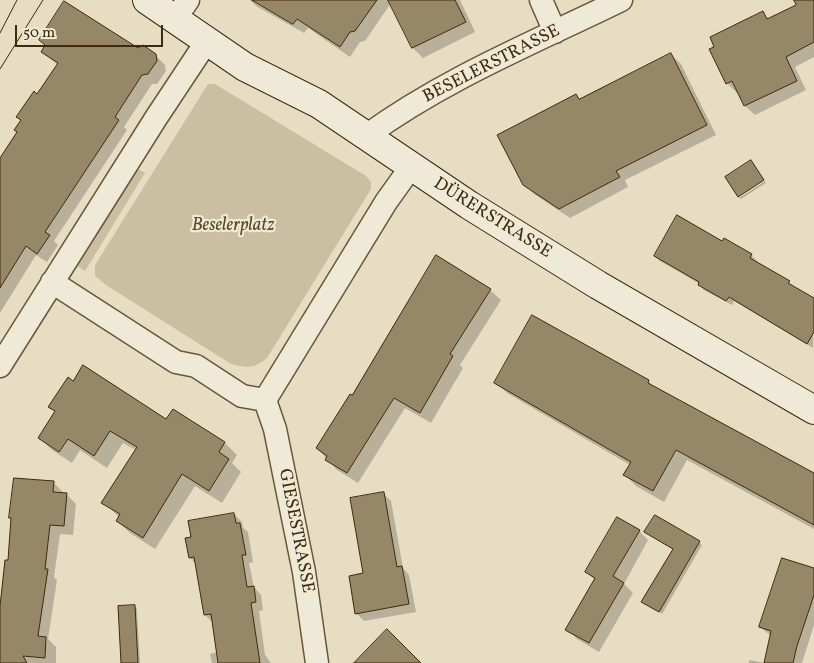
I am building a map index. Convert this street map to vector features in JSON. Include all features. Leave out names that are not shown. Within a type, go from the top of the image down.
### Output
[{"type":"main road","name":"DÜRERSTRASSE","points":[[147,0],[182,10],[207,40],[245,67],[319,104],[469,205],[598,285],[814,410]]},
{"type":"street","points":[[541,0],[555,32]]},
{"type":"street","name":"BESELERSTRASSE","points":[[366,136],[393,117],[478,69],[621,0]]},
{"type":"street","points":[[0,366],[207,40]]},
{"type":"street","points":[[52,282],[176,362],[196,366],[242,396],[265,400],[386,202],[411,167]]},
{"type":"street","name":"GIESESTRASSE","points":[[265,400],[275,429],[304,572],[317,663]]},
{"type":"green space","name":"Beselerplatz","points":[[208,84],[215,84],[366,176],[371,182],[371,189],[267,358],[250,367],[231,364],[106,285],[95,276],[95,265]]},
{"type":"green space","points":[[137,168],[145,173],[85,271],[77,266]]},
{"type":"building","points":[[252,0],[377,0],[355,31],[350,32],[340,47],[297,19],[293,24]]},
{"type":"building","points":[[388,0],[455,0],[466,22],[412,48]]},
{"type":"building","points":[[794,0],[814,0],[814,42],[786,57],[797,81],[744,106],[732,81],[726,84],[709,49],[714,47],[710,37],[763,11],[767,19],[796,5]]},
{"type":"building","points":[[64,1],[138,48],[143,45],[156,54],[157,61],[148,74],[142,75],[115,117],[119,120],[45,232],[50,235],[37,254],[26,246],[0,288],[0,158],[17,132],[14,130],[21,120],[16,117],[34,91],[37,94],[58,63],[41,52],[45,45],[39,40]]},
{"type":"building","points":[[671,53],[707,125],[616,171],[620,177],[559,209],[523,185],[497,135],[576,94],[579,99]]},
{"type":"building","points":[[751,160],[764,180],[738,197],[725,177]]},
{"type":"building","points":[[677,215],[722,241],[724,238],[752,254],[750,258],[790,281],[788,283],[814,298],[814,332],[807,344],[729,297],[726,301],[698,285],[699,282],[654,256]]},
{"type":"building","points":[[436,255],[491,289],[450,354],[453,356],[420,413],[394,398],[347,473],[325,460],[327,456],[316,448],[350,394],[352,395]]},
{"type":"building","points":[[532,315],[649,380],[648,383],[814,473],[814,525],[676,450],[653,491],[623,475],[631,462],[494,383]]},
{"type":"building","points":[[83,365],[166,419],[173,409],[225,442],[219,452],[229,459],[209,491],[182,474],[143,538],[116,521],[120,514],[101,503],[137,447],[110,431],[94,456],[68,439],[59,452],[38,438],[55,411],[48,407],[68,377],[73,381]]},
{"type":"building","points":[[14,478],[54,481],[53,492],[67,493],[64,526],[50,525],[45,569],[48,569],[38,636],[46,637],[45,658],[23,656],[27,663],[0,663],[0,606],[5,560],[8,560],[11,518],[9,518]]},
{"type":"building","points":[[384,492],[397,567],[402,566],[409,604],[355,614],[349,576],[363,573],[350,498]]},
{"type":"building","points":[[234,513],[236,523],[240,523],[246,555],[242,555],[247,587],[254,586],[256,602],[251,603],[260,663],[218,663],[211,614],[204,615],[194,557],[189,558],[185,538],[191,537],[188,521]]},
{"type":"building","points":[[655,515],[700,541],[659,612],[641,602],[673,549],[644,532]]},
{"type":"building","points":[[617,517],[640,530],[613,576],[624,583],[589,643],[565,630],[595,578],[585,572]]},
{"type":"building","points":[[782,558],[814,568],[814,595],[793,663],[764,663],[771,631],[759,627]]},
{"type":"building","points":[[135,605],[138,663],[121,663],[118,606]]},
{"type":"building","points":[[387,629],[421,663],[354,663]]},
{"type":"tram line","points":[[0,33],[17,0]]},
{"type":"tram line","points":[[0,69],[43,0]]}]
